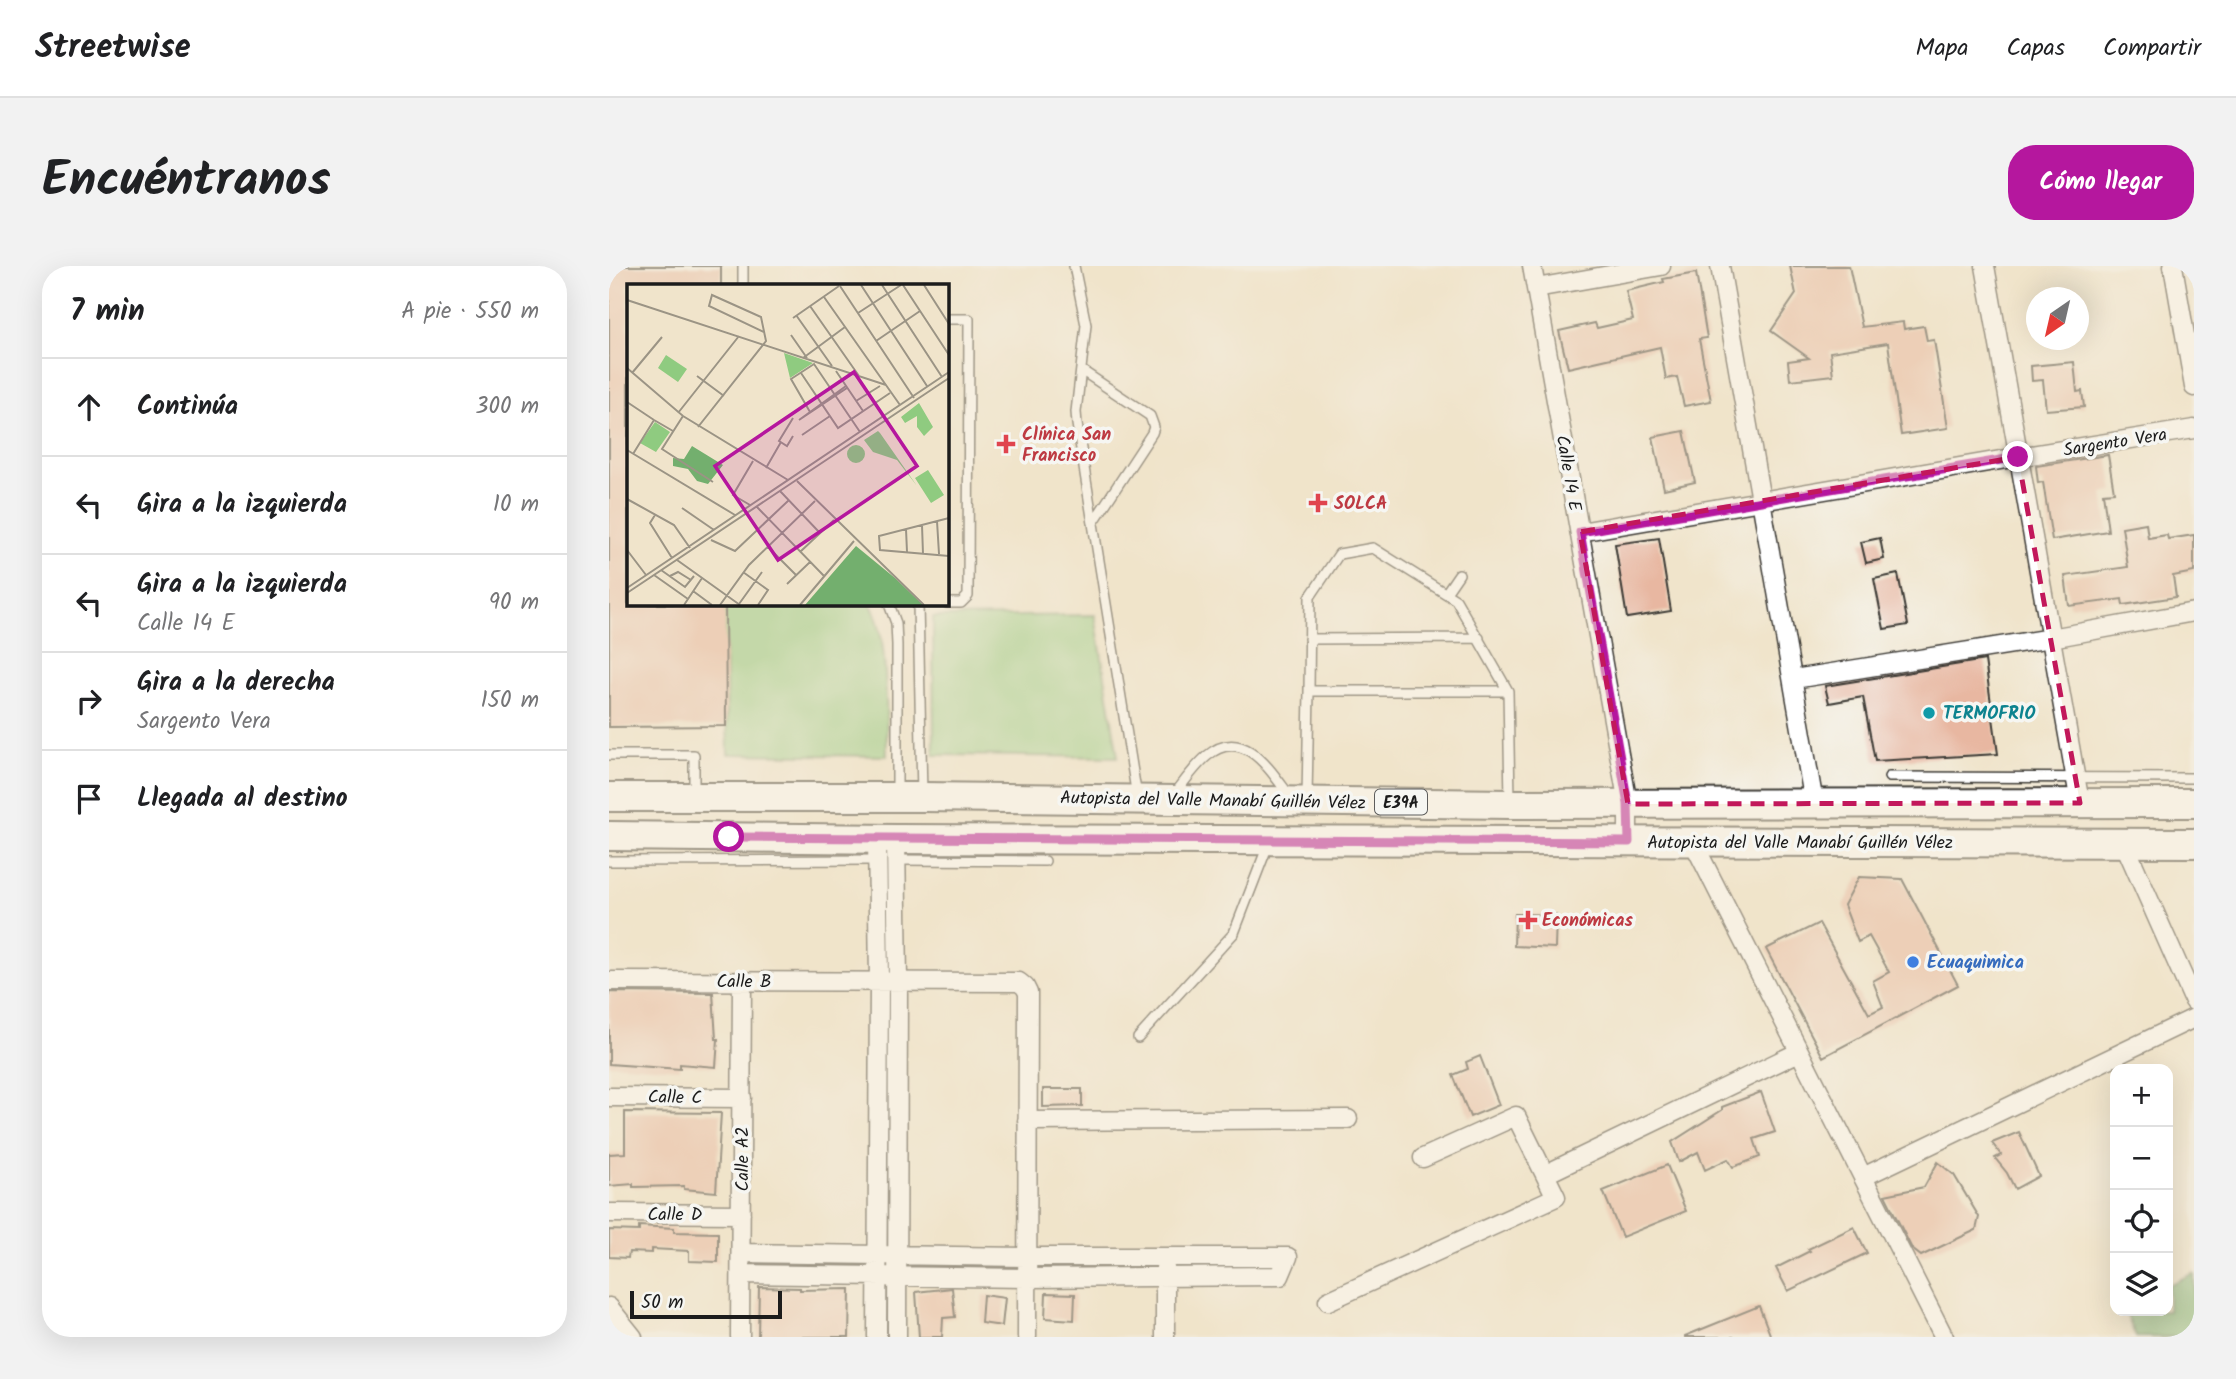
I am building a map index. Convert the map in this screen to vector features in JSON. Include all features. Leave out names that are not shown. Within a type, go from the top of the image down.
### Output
[{"type":"main road","name":"Autopista del Valle Manabí Guillén Vélez","points":[[609,797],[1628,804],[1814,803],[2078,790],[2194,803]]},
{"type":"main road","points":[[1137,799],[1145,839]]},
{"type":"main road","name":"Autopista del Valle Manabí Guillén Vélez","points":[[612,848],[996,850],[1038,854],[1145,839],[2194,843]]},
{"type":"street","name":"Calle 14 E","points":[[1532,266],[1628,804],[1629,842]]},
{"type":"street","points":[[1536,288],[1661,266]]},
{"type":"street","points":[[1720,266],[1814,803]]},
{"type":"street","points":[[1985,266],[2078,790]]},
{"type":"street","points":[[2173,266],[2194,387]]},
{"type":"street","name":"Sargento Vera","points":[[1580,532],[2194,429]]},
{"type":"street","points":[[1794,679],[2194,612]]},
{"type":"street","points":[[1693,842],[1944,1337]]},
{"type":"street","points":[[2124,843],[2194,1001]]},
{"type":"street","points":[[887,850],[898,981],[897,1337]]},
{"type":"street","points":[[877,1337],[879,981],[887,850]]},
{"type":"street","name":"Calle B","points":[[609,981],[1019,982],[1028,993],[1027,1121]]},
{"type":"street","name":"Calle A2","points":[[740,1337],[743,981]]},
{"type":"street","points":[[1863,1177],[2194,1018]]},
{"type":"street","points":[[1546,1174],[1799,1052]]},
{"type":"street","name":"Calle C","points":[[609,1097],[742,1098]]},
{"type":"street","points":[[1328,1301],[1556,1197],[1516,1116],[1423,1158]]},
{"type":"street","points":[[1027,1337],[1027,1121],[1347,1119]]},
{"type":"street","name":"Calle D","points":[[609,1213],[741,1214]]},
{"type":"street","points":[[741,1253],[1288,1257],[1280,1276],[1027,1278],[741,1273]]},
{"type":"street","points":[[1164,1258],[1165,1337]]},
{"type":"street","points":[[609,1307],[632,1337]]},
{"type":"lane","points":[[743,266],[743,284]]},
{"type":"lane","points":[[1074,266],[1086,325],[1077,424],[1137,799]]},
{"type":"lane","points":[[949,319],[969,318],[968,596],[961,603],[949,603]]},
{"type":"lane","points":[[1081,370],[1150,416],[1154,427],[1093,523]]},
{"type":"lane","points":[[1300,800],[1309,691],[1311,597],[1339,554],[1373,548],[1456,600],[1508,691],[1510,804]]},
{"type":"lane","points":[[1445,593],[1459,574]]},
{"type":"lane","points":[[890,606],[895,623],[910,797]]},
{"type":"lane","points":[[910,797],[918,606]]},
{"type":"lane","points":[[1309,639],[1479,638]]},
{"type":"lane","points":[[1309,691],[1508,691]]},
{"type":"lane","points":[[1171,799],[1206,756],[1230,746],[1241,747],[1254,753],[1300,800]]},
{"type":"lane","points":[[609,755],[694,755],[694,797]]},
{"type":"lane","points":[[1889,777],[2078,790],[2194,778]]},
{"type":"lane","points":[[1138,1038],[1234,933],[1270,840]]},
{"type":"highlighted area","points":[[2018,457],[2080,803],[1628,804],[1580,532]]},
{"type":"green space","points":[[724,606],[871,606],[881,633],[887,756],[728,754]]},
{"type":"green space","points":[[1095,615],[1118,757],[934,755],[933,617]]},
{"type":"green space","points":[[2194,1273],[2194,1337],[2136,1337],[2127,1316],[2173,1316],[2173,1283]]},
{"type":"building","points":[[609,266],[721,266],[721,284],[627,284],[627,606],[725,606],[726,726],[609,727]]},
{"type":"building","points":[[1790,266],[1849,266],[1862,327],[1903,322],[1904,329],[1924,326],[1927,341],[1934,340],[1948,428],[1901,435],[1888,343],[1830,352],[1833,375],[1790,380],[1788,361],[1809,358],[1771,331],[1796,294]]},
{"type":"building","points":[[1696,273],[1707,338],[1699,339],[1711,401],[1684,406],[1677,377],[1666,379],[1660,347],[1568,368],[1559,331],[1595,323],[1597,328],[1633,320],[1626,291],[1664,282],[1663,279]]},
{"type":"building","points":[[2074,362],[2077,392],[2082,391],[2084,407],[2046,410],[2043,380],[2032,381],[2031,366]]},
{"type":"building","points":[[1684,431],[1695,482],[1664,489],[1653,437]]},
{"type":"building","points":[[2108,455],[2114,492],[2103,493],[2108,531],[2052,540],[2043,482],[2038,483],[2036,466]]},
{"type":"building","points":[[2146,523],[2148,538],[2167,535],[2168,539],[2194,535],[2194,572],[2173,576],[2176,597],[2123,605],[2122,599],[2069,606],[2065,576],[2128,567],[2122,527]]},
{"type":"building","points":[[1659,538],[1671,611],[1627,618],[1615,544]]},
{"type":"building","points":[[1880,538],[1884,559],[1866,563],[1861,542]]},
{"type":"building","points":[[1898,574],[1908,625],[1884,629],[1874,579]]},
{"type":"building","name":"TERMOFRIO","points":[[1985,660],[1998,754],[1875,761],[1863,697],[1829,703],[1825,686]]},
{"type":"building","points":[[1859,877],[1902,879],[1958,985],[1823,1057],[1766,949],[1819,923],[1869,1014],[1883,1007],[1873,981],[1889,972],[1869,936],[1858,942],[1844,905]]},
{"type":"building","points":[[1515,914],[1556,915],[1555,948],[1514,946]]},
{"type":"building","points":[[609,992],[713,993],[718,1039],[716,1067],[680,1064],[680,1069],[609,1064]]},
{"type":"building","points":[[1480,1056],[1499,1105],[1470,1117],[1453,1075],[1468,1069],[1466,1062]]},
{"type":"building","points":[[1043,1089],[1082,1089],[1082,1106],[1043,1107]]},
{"type":"building","points":[[1761,1092],[1775,1132],[1754,1139],[1760,1157],[1733,1167],[1728,1159],[1705,1170],[1698,1152],[1679,1162],[1672,1142],[1722,1110],[1722,1107]]},
{"type":"building","points":[[625,1112],[721,1113],[716,1192],[684,1189],[684,1186],[609,1186],[609,1154],[625,1153]]},
{"type":"building","points":[[2019,1132],[2039,1176],[2015,1189],[1995,1158],[2001,1155],[1992,1143]]},
{"type":"building","points":[[1938,1162],[1954,1175],[1979,1217],[1976,1230],[1921,1256],[1912,1249],[1885,1195],[1924,1187]]},
{"type":"building","points":[[1667,1165],[1686,1211],[1622,1237],[1603,1191]]},
{"type":"building","points":[[639,1226],[674,1228],[674,1232],[718,1233],[718,1262],[689,1261],[689,1251],[652,1249],[652,1253],[629,1252],[628,1258],[609,1257],[609,1230],[639,1231]]},
{"type":"building","points":[[1854,1227],[1867,1253],[1788,1291],[1776,1268]]},
{"type":"building","points":[[759,1287],[850,1289],[849,1337],[758,1337]]},
{"type":"building","points":[[952,1288],[955,1317],[943,1318],[942,1337],[919,1337],[916,1292]]},
{"type":"building","points":[[1046,1293],[1075,1294],[1074,1320],[1045,1318]]},
{"type":"building","points":[[983,1295],[1005,1298],[1002,1326],[981,1323]]},
{"type":"building","points":[[1759,1306],[1771,1337],[1685,1337],[1685,1336]]},
{"type":"place","name":"Clínica San Francisco","points":[[1006,444]]},
{"type":"place","name":"SOLCA","points":[[1318,503]]},
{"type":"place","name":"TERMOFRIO","points":[[1929,713]]},
{"type":"place","name":"Económicas","points":[[1528,920]]},
{"type":"place","name":"Ecuaquimica","points":[[1913,962]]},
{"type":"route","points":[[729,837],[1629,842],[1628,804],[1580,532],[2018,457]]}]
